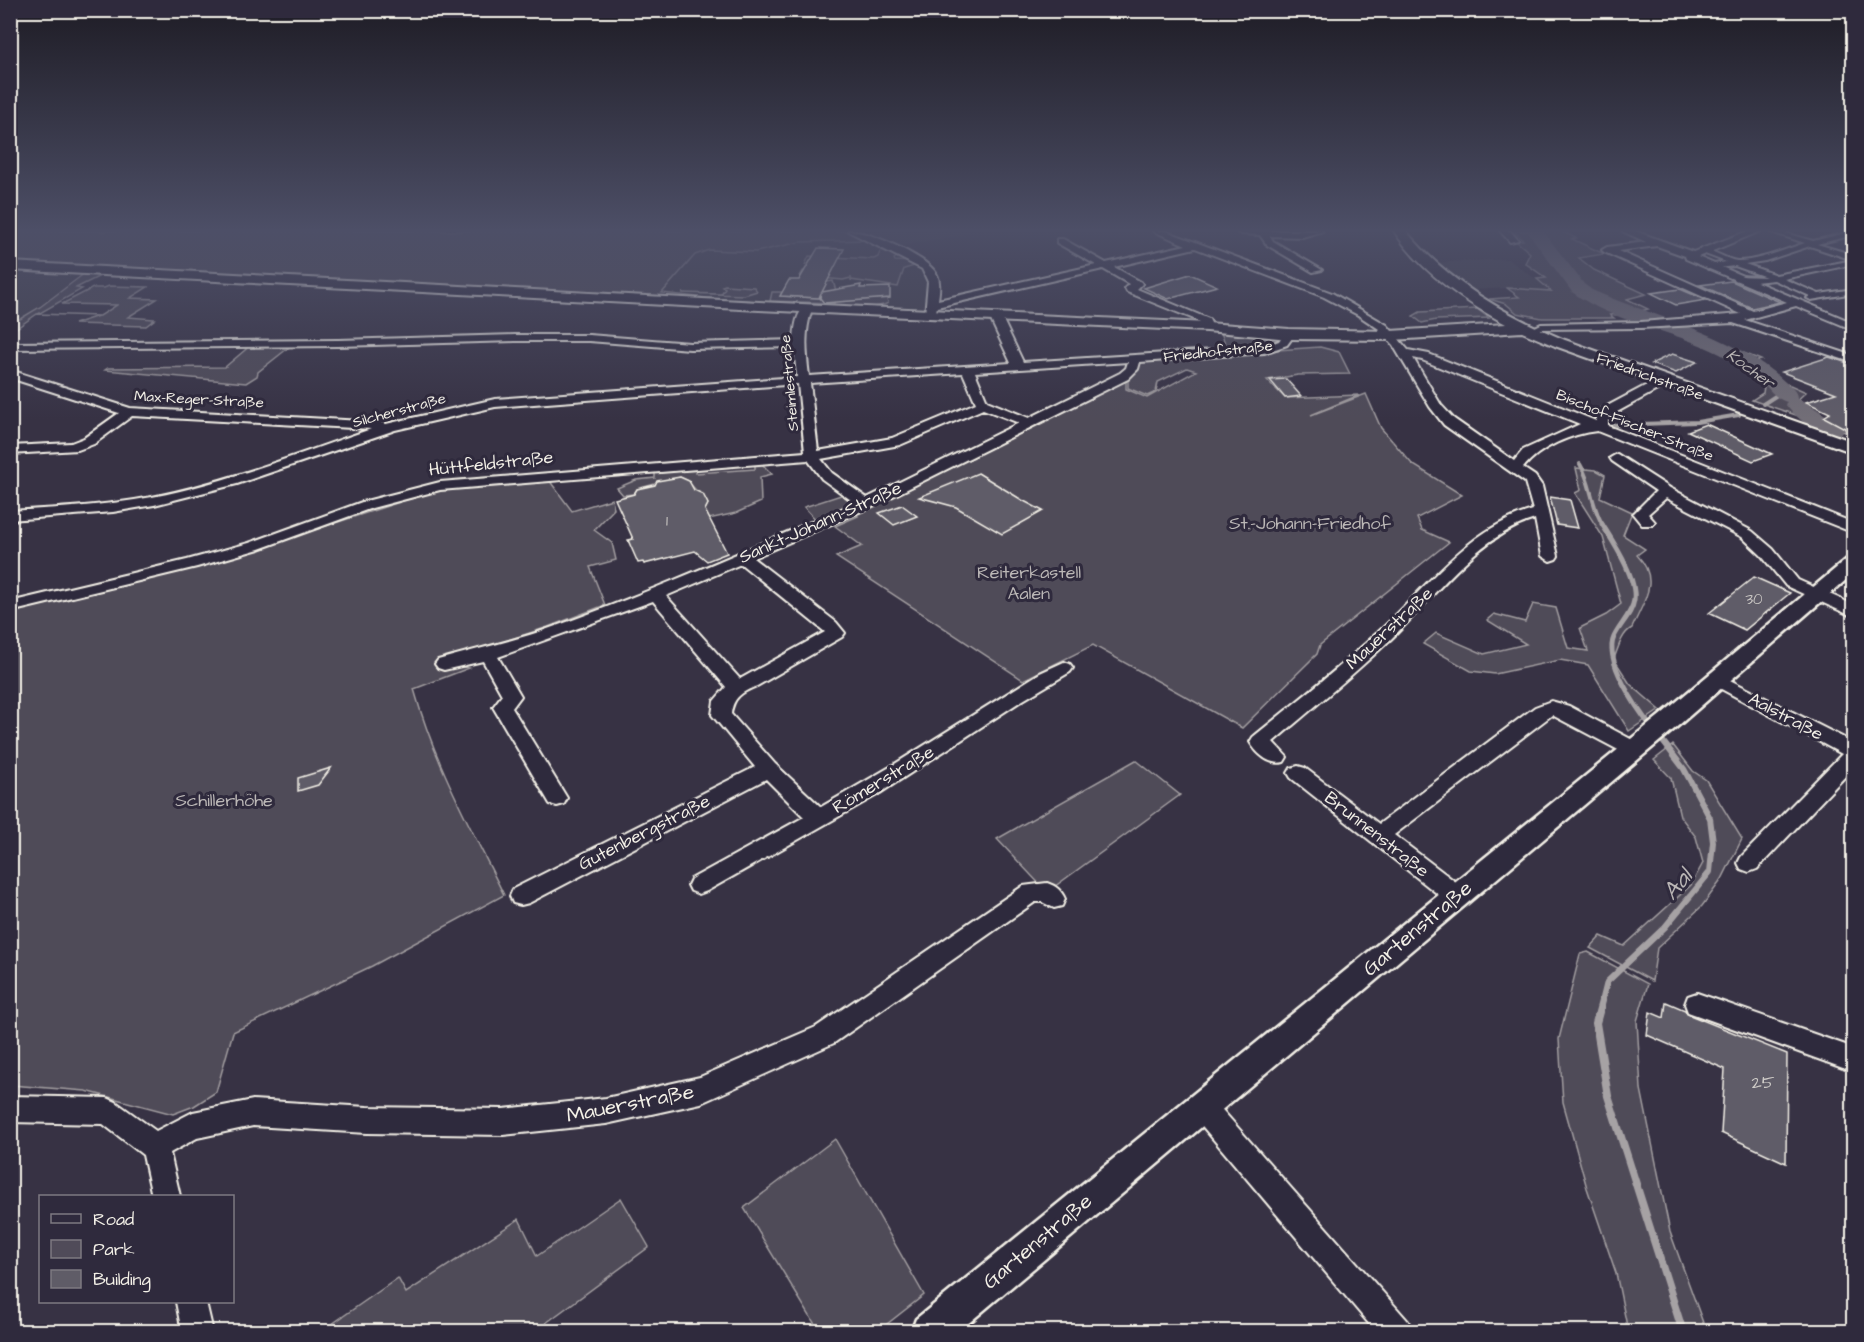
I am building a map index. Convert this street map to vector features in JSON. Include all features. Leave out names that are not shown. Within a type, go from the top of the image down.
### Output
[{"type":"main road","points":[[522,294],[807,309],[931,310],[996,318],[1207,327],[1289,334]]},
{"type":"main road","name":"Friedrichstraße","points":[[1467,294],[1489,310],[1523,328],[1575,339],[1664,381],[1854,448]]},
{"type":"main road","name":"Friedrichstraße","points":[[1473,294],[1541,327],[1854,439]]},
{"type":"main road","name":"Friedhofstraße","points":[[1289,334],[1390,335],[1541,327]]},
{"type":"street","points":[[932,294],[931,310],[995,294]]},
{"type":"street","points":[[1140,294],[1198,318],[1204,321],[1207,327]]},
{"type":"street","points":[[1326,294],[1362,313],[1390,335],[1436,407],[1449,422],[1530,478],[1535,486],[1550,556]]},
{"type":"street","points":[[1706,294],[1752,315]]},
{"type":"street","points":[[1774,294],[1854,327]]},
{"type":"street","points":[[1811,294],[1819,297]]},
{"type":"street","points":[[1575,339],[1626,324],[1732,320],[1792,301],[1847,294]]},
{"type":"street","name":"Steimlestraße","points":[[807,309],[801,325],[799,343],[812,456]]},
{"type":"street","points":[[996,318],[1019,367]]},
{"type":"street","points":[[1732,320],[1854,360]]},
{"type":"street","name":"Friedhofstraße","points":[[804,380],[1264,350],[1283,343],[1289,334]]},
{"type":"street","points":[[10,346],[338,343],[515,338],[589,338],[690,346],[799,343]]},
{"type":"street","name":"Bischof-Fischer-Straße","points":[[1403,353],[1425,357],[1854,529]]},
{"type":"street","name":"Sankt-Johann-Straße","points":[[444,664],[488,654],[544,636],[656,594],[866,504],[1124,376],[1132,369],[1134,360]]},
{"type":"street","points":[[968,370],[983,404],[1030,423]]},
{"type":"street","name":"Max-Reger-Straße","points":[[10,374],[129,412],[391,427]]},
{"type":"street","name":"Silcherstraße","points":[[10,516],[113,508],[154,501],[232,481],[391,427],[495,403],[804,380]]},
{"type":"street","points":[[1516,468],[1528,453],[1579,428],[1595,427],[1603,423],[1601,415],[1664,381]]},
{"type":"street","name":"Hüttfeldstraße","points":[[10,607],[191,564],[254,546],[367,505],[440,486],[812,456],[895,442],[983,404]]},
{"type":"street","points":[[10,450],[73,447],[89,441],[129,412]]},
{"type":"street","points":[[812,456],[827,476],[866,504]]},
{"type":"street","points":[[1617,458],[1665,491],[1748,534],[1767,552],[1792,583],[1854,612]]},
{"type":"street","points":[[1647,522],[1640,514],[1665,491]]},
{"type":"street","name":"Mauerstraße","points":[[1277,757],[1260,742],[1384,636],[1456,563],[1524,515],[1541,512]]},
{"type":"street","points":[[741,556],[836,633],[751,682],[736,687],[723,700],[721,715],[768,769],[819,818]]},
{"type":"street","name":"Gartenstraße","points":[[929,1332],[1718,680],[1854,563]]},
{"type":"street","points":[[656,594],[736,687]]},
{"type":"street","points":[[488,654],[512,696],[502,707],[557,798]]},
{"type":"street","name":"Römerstraße","points":[[699,885],[924,756],[1025,688],[1064,668]]},
{"type":"street","name":"Aalstraße","points":[[1718,680],[1854,753]]},
{"type":"street","points":[[1379,835],[1542,712],[1551,708],[1648,737]]},
{"type":"street","points":[[1749,863],[1854,753]]},
{"type":"street","name":"Gutenbergstraße","points":[[521,896],[768,769]]},
{"type":"street","name":"Brunnenstraße","points":[[1298,773],[1457,896]]},
{"type":"street","name":"Mauerstraße","points":[[155,1147],[193,1125],[253,1113],[367,1120],[503,1122],[606,1112],[701,1090],[825,1035],[1031,893],[1047,892],[1054,899]]},
{"type":"street","points":[[1697,1004],[1854,1060]]},
{"type":"street","points":[[1201,1105],[1397,1332]]},
{"type":"street","points":[[10,1108],[107,1112],[155,1147],[166,1195]]},
{"type":"street","points":[[191,1303],[198,1332]]},
{"type":"shaded area","points":[[10,294],[56,294],[44,303],[11,324]]},
{"type":"shaded area","points":[[663,294],[929,294],[929,303],[925,309],[659,298]]},
{"type":"green space","points":[[58,294],[74,294],[38,314],[100,316],[117,305],[62,304],[82,294],[137,294],[130,298],[157,299],[128,317],[155,319],[146,326],[74,324],[98,316],[37,314],[11,332],[10,325]]},
{"type":"green space","points":[[565,294],[668,294],[757,301],[747,303]]},
{"type":"green space","points":[[701,294],[748,294],[744,295]]},
{"type":"green space","points":[[772,294],[819,298],[821,294],[838,294],[845,301],[887,298],[888,303],[869,307],[834,305],[834,303],[770,301]]},
{"type":"green space","points":[[1515,294],[1645,294],[1627,299],[1648,309],[1641,311],[1649,315],[1639,318],[1610,315],[1614,318],[1542,318],[1517,313],[1506,304],[1489,299],[1519,297]]},
{"type":"green space","points":[[1477,309],[1489,318],[1436,320],[1422,323],[1413,316],[1420,312]]},
{"type":"green space","points":[[1220,330],[1283,339],[1271,347],[1228,351]]},
{"type":"green space","points":[[1688,330],[1761,360],[1753,362],[1782,386],[1788,384],[1806,392],[1793,404],[1797,408],[1808,406],[1818,415],[1851,433],[1752,400],[1763,393],[1765,379],[1743,372],[1749,367],[1718,346],[1681,332]]},
{"type":"green space","points":[[251,345],[292,345],[246,383],[105,370],[108,368],[225,367]]},
{"type":"green space","points":[[1320,347],[1339,352],[1350,374],[1298,375],[1267,380],[1285,398],[1359,395],[1311,415],[1366,394],[1381,428],[1412,464],[1462,495],[1417,518],[1422,530],[1449,542],[1320,645],[1317,654],[1242,728],[1093,645],[1023,680],[836,557],[862,546],[835,526],[858,516],[853,511],[1126,380],[1126,389],[1147,398],[1196,371],[1187,368],[1158,382],[1156,392],[1147,396],[1128,388],[1128,377],[1137,360]]},
{"type":"green space","points":[[760,462],[772,474],[760,477],[761,502],[736,513],[709,519],[705,510],[708,504],[706,501],[689,481],[680,477],[637,489],[634,494],[623,495],[617,488],[636,480],[655,478],[655,470],[697,467],[696,473],[755,469],[755,463]]},
{"type":"green space","points":[[1576,468],[1596,470],[1605,475],[1600,497],[1632,512],[1623,535],[1645,549],[1637,555],[1648,573],[1648,591],[1632,628],[1623,637],[1614,659],[1630,684],[1660,710],[1629,731],[1588,665],[1560,660],[1495,674],[1471,671],[1423,644],[1436,633],[1484,654],[1526,644],[1487,620],[1494,614],[1525,622],[1533,604],[1556,608],[1568,648],[1588,651],[1580,628],[1606,615],[1621,604],[1603,537],[1575,493],[1581,490]]},
{"type":"green space","name":"Schillerhöhe","points":[[549,480],[572,511],[612,499],[614,509],[594,530],[612,543],[616,560],[590,567],[605,605],[548,627],[462,655],[445,664],[469,668],[414,689],[443,769],[504,895],[372,966],[233,1032],[216,1092],[194,1106],[173,1114],[86,1091],[11,1085],[10,624],[15,614],[25,607],[252,550],[443,488]]},
{"type":"green space","points":[[847,493],[863,503],[818,522],[804,507]]},
{"type":"green space","points":[[1673,745],[1693,771],[1706,780],[1742,839],[1722,879],[1702,906],[1657,948],[1652,981],[1590,948],[1601,936],[1624,946],[1691,885],[1703,863],[1696,837],[1680,816],[1671,778],[1654,760]]},
{"type":"green space","points":[[1136,760],[1180,795],[1047,892],[997,839]]},
{"type":"green space","points":[[1588,952],[1648,984],[1637,1021],[1641,1089],[1670,1232],[1706,1331],[1628,1331],[1616,1273],[1587,1188],[1563,1102],[1559,1039],[1580,954]]},
{"type":"green space","points":[[835,1139],[924,1295],[878,1331],[819,1331],[744,1208]]},
{"type":"green space","points":[[621,1198],[649,1247],[546,1323],[549,1331],[322,1331],[398,1278],[406,1293],[519,1219],[537,1256]]},
{"type":"building","points":[[781,294],[821,294],[819,298],[780,296]]},
{"type":"building","points":[[821,294],[890,294],[890,298],[824,303],[820,298]]},
{"type":"building","points":[[1156,294],[1188,294],[1168,299]]},
{"type":"building","points":[[1652,294],[1691,294],[1706,300],[1676,305]]},
{"type":"building","points":[[1720,294],[1760,294],[1780,302],[1752,308]]},
{"type":"building","points":[[1672,354],[1697,362],[1676,373],[1651,364]]},
{"type":"building","points":[[1829,357],[1854,365],[1854,433],[1824,417],[1830,413],[1806,402],[1836,393],[1782,372]]},
{"type":"building","points":[[1286,379],[1301,396],[1285,398],[1270,380]]},
{"type":"building","points":[[1706,424],[1772,454],[1753,461],[1688,431]]},
{"type":"building","points":[[978,473],[1043,511],[1002,534],[956,507],[919,497]]},
{"type":"building","points":[[680,477],[689,481],[694,490],[703,494],[708,504],[705,510],[727,553],[707,561],[695,551],[644,564],[643,562],[638,563],[628,540],[633,539],[615,499],[634,494],[637,489],[655,485],[657,481]]},
{"type":"building","points":[[1550,497],[1570,500],[1578,528],[1557,525]]},
{"type":"building","points":[[902,505],[917,516],[894,525],[879,513]]},
{"type":"building","points":[[1754,577],[1790,593],[1745,630],[1709,613]]},
{"type":"building","points":[[331,768],[318,785],[298,791],[298,778]]},
{"type":"building","points":[[1666,1002],[1685,1010],[1687,1014],[1787,1054],[1786,1163],[1721,1133],[1725,1069],[1647,1035],[1650,1012],[1664,1018]]},
{"type":"waterway","name":"Kocher","points":[[1586,294],[1717,345],[1765,374],[1788,396]]},
{"type":"waterway","name":"Aal","points":[[1763,404],[1783,391]]},
{"type":"waterway","name":"Kocher","points":[[1796,404],[1816,420],[1833,429]]},
{"type":"waterway","name":"Aal","points":[[1613,425],[1697,422],[1739,415]]},
{"type":"waterway","name":"Aal","points":[[1580,464],[1603,525]]},
{"type":"waterway","name":"Aal","points":[[1602,524],[1623,560],[1634,591],[1631,610],[1614,637],[1613,658],[1624,684],[1652,728]]},
{"type":"waterway","name":"Aal","points":[[1602,1002],[1607,982],[1665,927],[1710,872],[1713,842],[1710,818],[1684,769],[1658,735]]},
{"type":"waterway","name":"Aal","points":[[1602,1001],[1596,1023],[1608,1096],[1683,1332]]},
{"type":"park label","name":"St.-Johann-Friedhof","points":[[1310,523]]},
{"type":"park label","name":"Reiterkastell Aalen","points":[[1029,582]]}]
